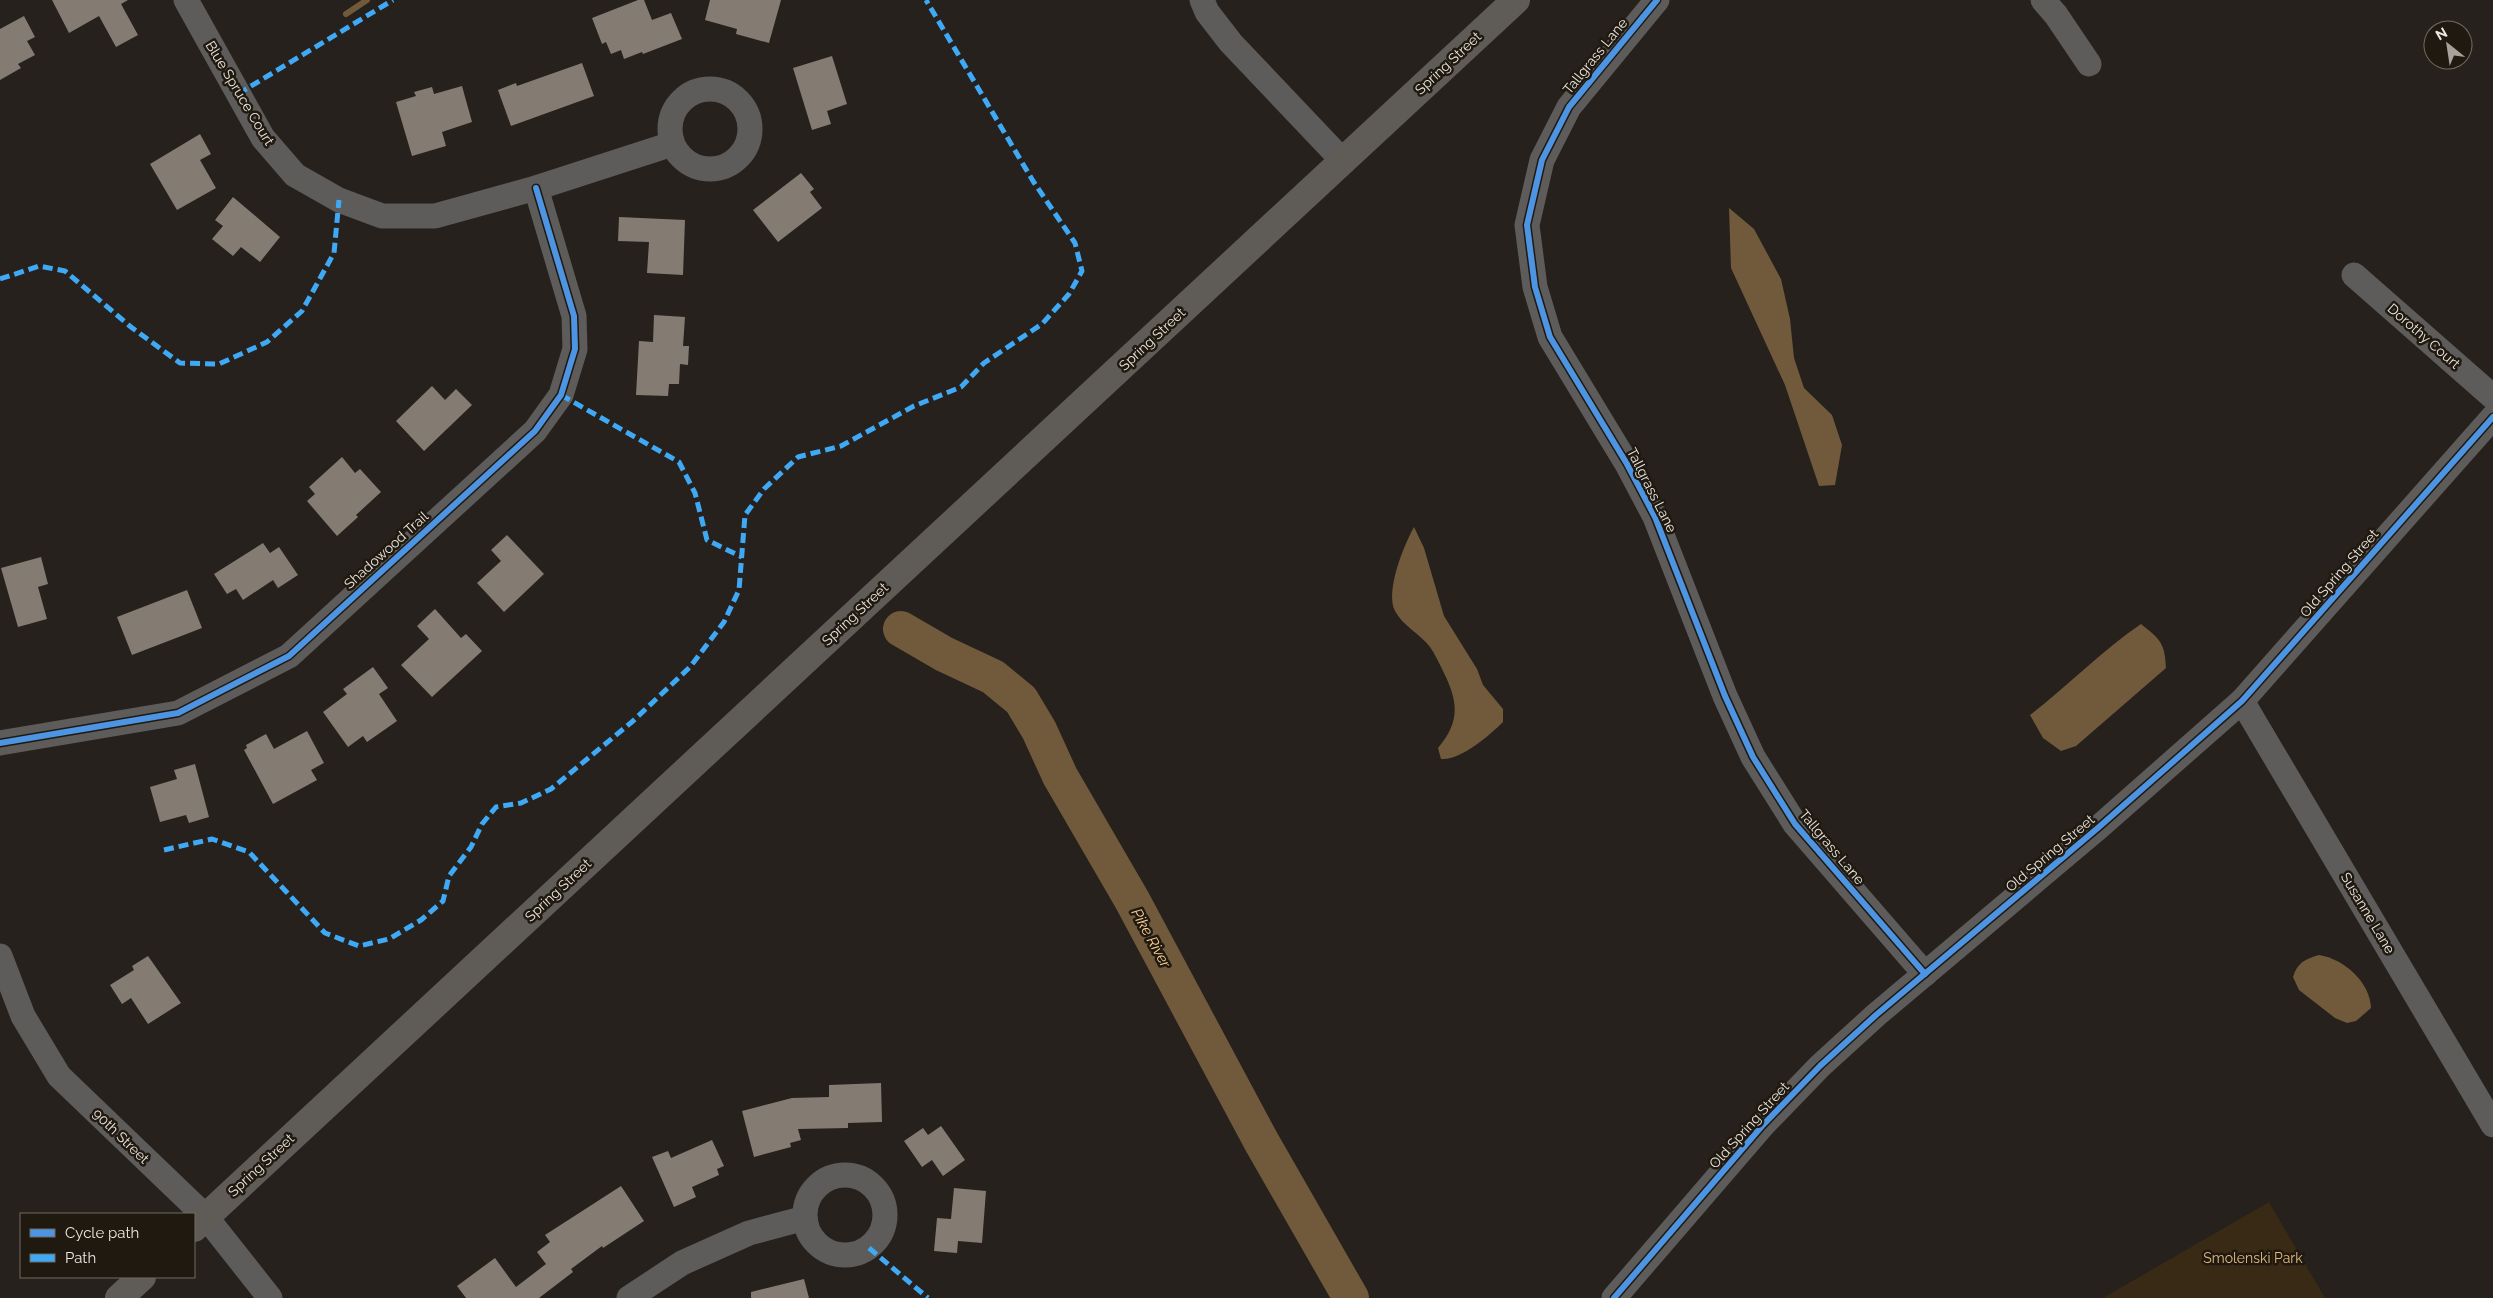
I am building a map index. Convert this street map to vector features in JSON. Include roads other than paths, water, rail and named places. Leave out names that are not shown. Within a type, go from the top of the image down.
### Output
[{"type":"main road","name":"Spring Street","points":[[200,1223],[1516,0]]},
{"type":"main road","points":[[119,1298],[141,1278]]},
{"type":"street","name":"Blue Spruce Court","points":[[186,0],[263,138],[295,175],[339,200],[382,216],[436,216],[536,188],[672,144]]},
{"type":"street","points":[[1202,0],[1207,12],[1231,43],[1343,161]]},
{"type":"street","name":"Tallgrass Lane","points":[[1657,0],[1569,107],[1542,160],[1527,225],[1535,287],[1550,337],[1626,464],[1655,517],[1725,696],[1753,757],[1795,824],[1925,974]]},
{"type":"street","points":[[2042,0],[2056,15],[2089,64]]},
{"type":"street","name":"Shadowood Trail","points":[[0,743],[178,713],[288,656],[535,432],[561,395],[575,349],[574,316],[536,188]]},
{"type":"street","name":"Dorothy Court","points":[[2354,275],[2493,397]]},
{"type":"street","name":"Old Spring Street","points":[[1614,1298],[1762,1126],[1820,1066],[1925,974],[2099,828],[2242,701],[2493,417]]},
{"type":"street","name":"Susanne Lane","points":[[2242,701],[2493,1125]]},
{"type":"street","name":"90th Street","points":[[0,956],[23,1016],[59,1076],[190,1213]]},
{"type":"street","points":[[629,1298],[691,1260],[750,1233],[805,1218]]},
{"type":"street","name":"90th Street","points":[[200,1223],[270,1298]]},
{"type":"waterway","points":[[346,14],[367,0]]},
{"type":"waterway","name":"Pike River","points":[[901,629],[944,654],[993,677],[1021,700],[1039,730],[1060,776],[1132,900],[1261,1141],[1351,1298]]},
{"type":"park label","name":"Smolenski Park","points":[[2253,1258]]}]
